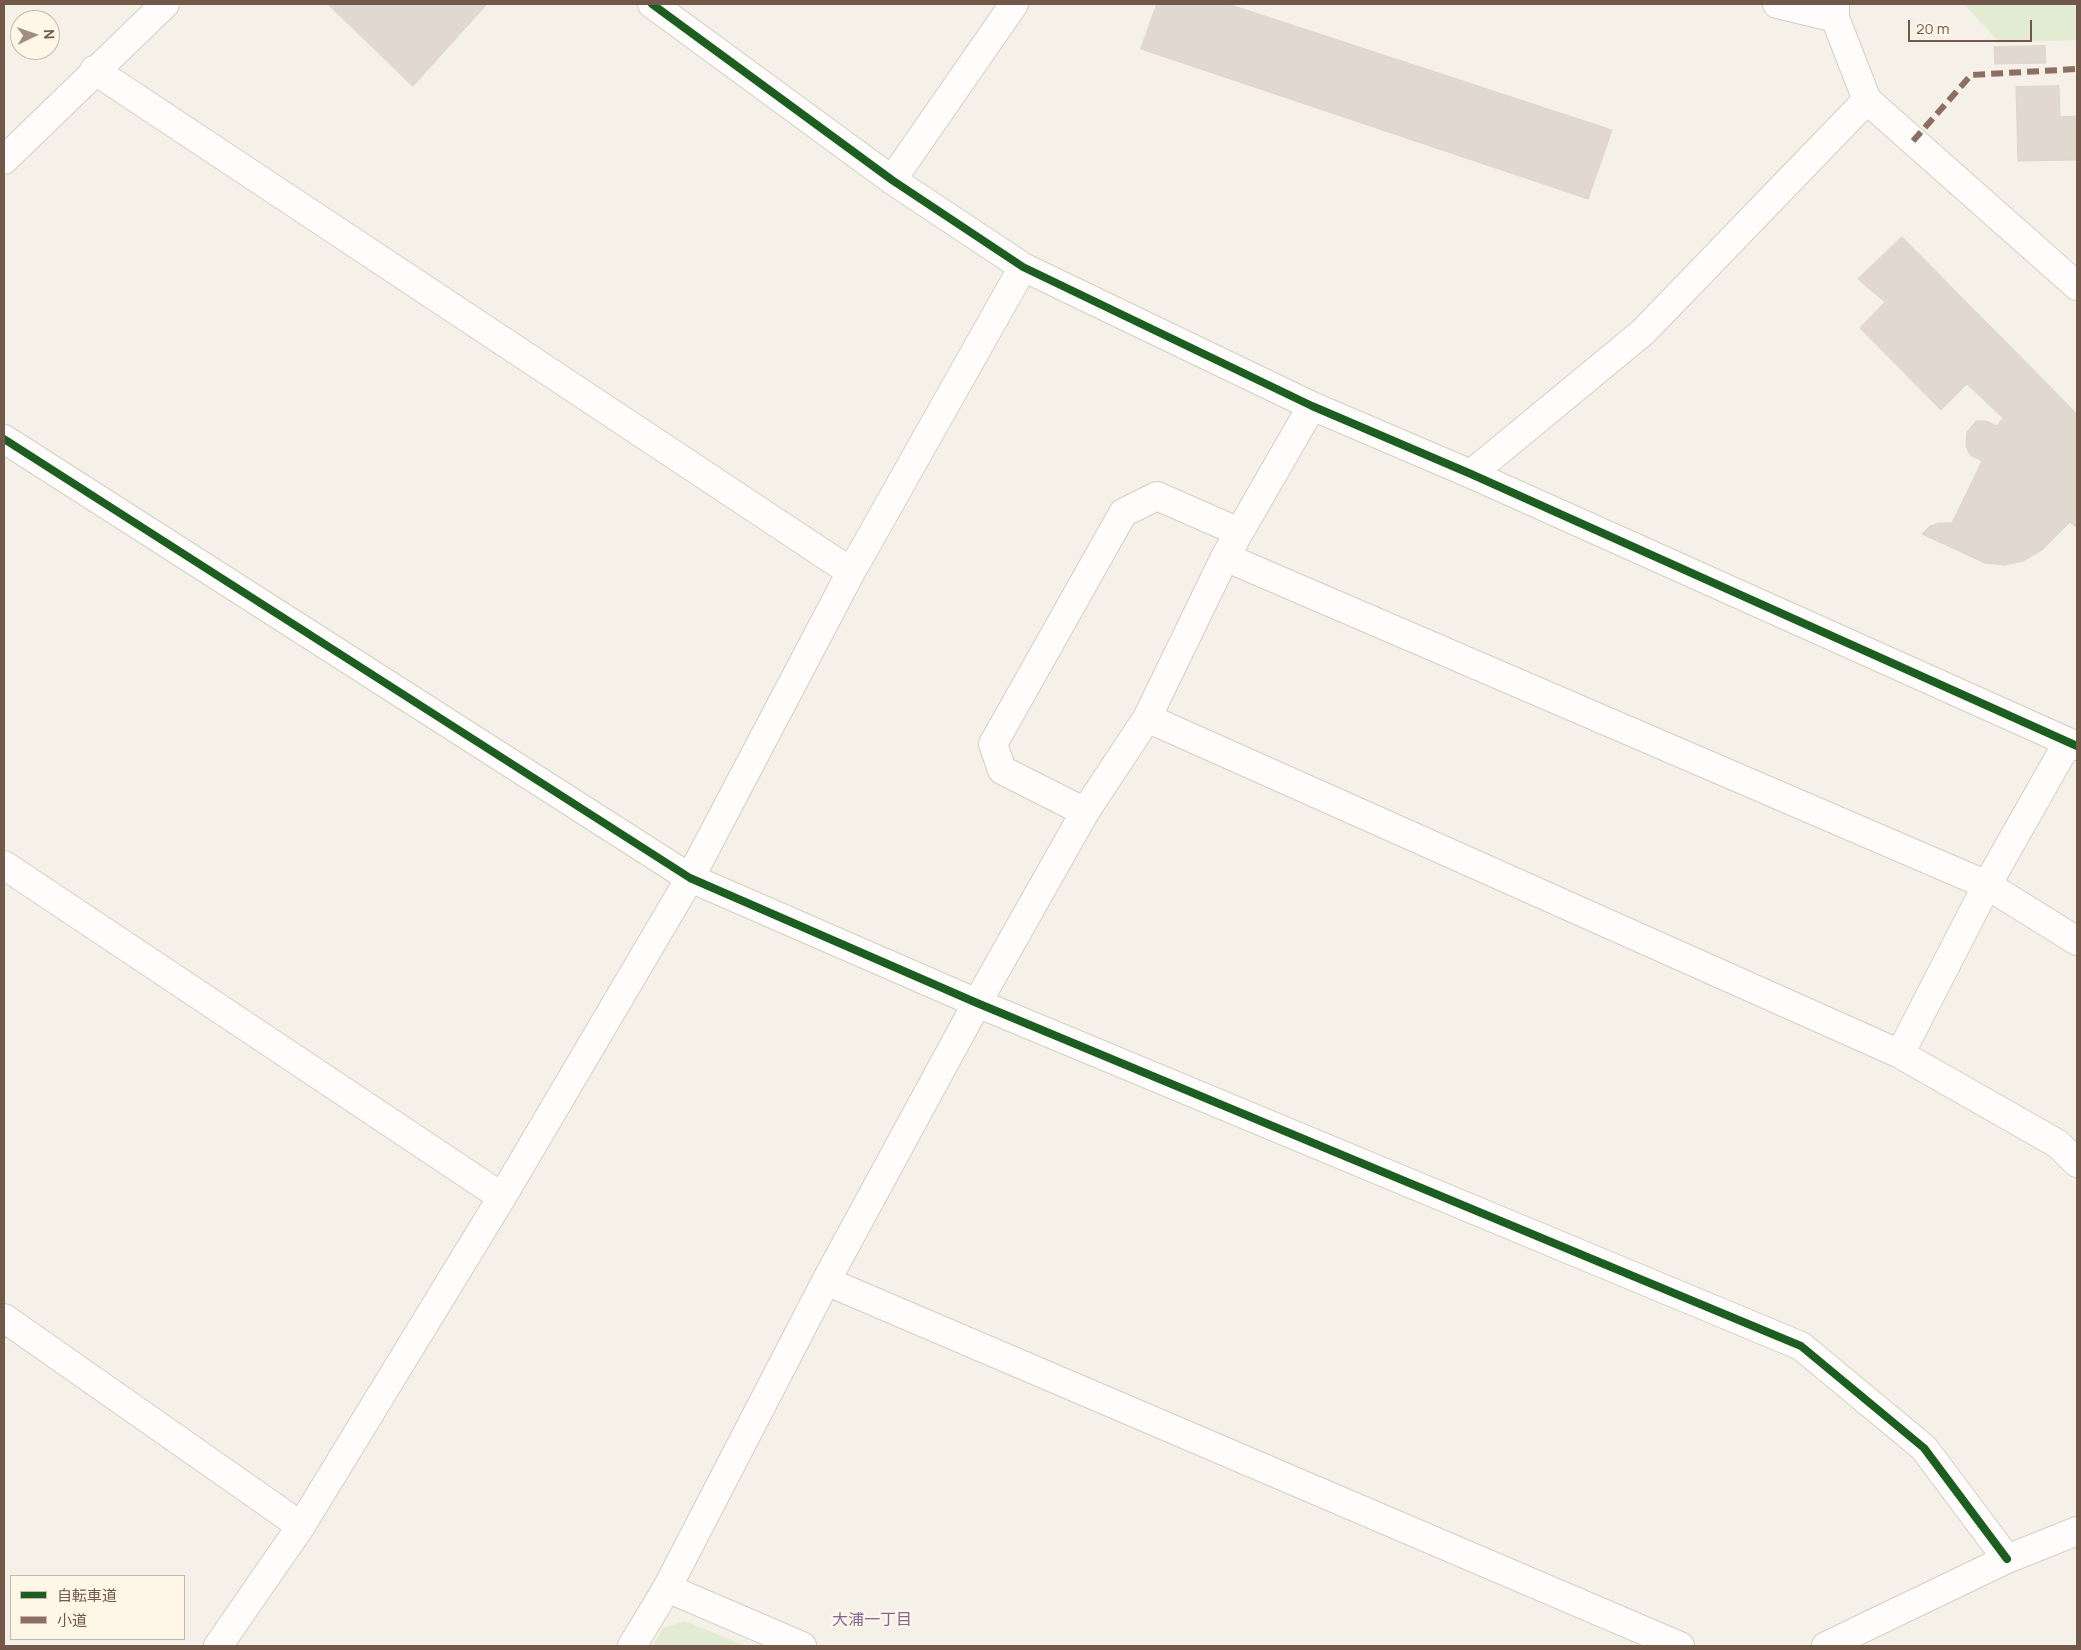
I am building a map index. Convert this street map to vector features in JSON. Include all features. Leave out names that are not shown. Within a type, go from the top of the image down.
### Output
[{"type":"street","points":[[4,160],[94,70],[165,4]]},
{"type":"street","points":[[652,4],[892,180],[1023,267],[1312,406],[1471,474],[2073,744],[1987,885],[1900,1054]]},
{"type":"street","points":[[892,180],[1014,4]]},
{"type":"street","points":[[1777,4],[1835,11],[1867,100],[2077,286]]},
{"type":"street","points":[[94,70],[852,572]]},
{"type":"street","points":[[1471,474],[1643,332],[1867,100]]},
{"type":"street","points":[[218,1646],[301,1526],[502,1197],[690,878],[852,572],[1023,267]]},
{"type":"street","points":[[632,1646],[667,1588],[826,1281],[977,1004],[1085,812],[1146,718],[1225,557],[1312,406]]},
{"type":"street","points":[[4,439],[690,878],[977,1004],[1801,1346],[1924,1448],[2007,1558]]},
{"type":"street","points":[[1085,812],[1002,770],[992,744],[1124,513],[1158,496],[1239,532]]},
{"type":"street","points":[[1225,557],[1987,885],[2077,941]]},
{"type":"street","points":[[1146,718],[1900,1054],[2058,1144],[2077,1164]]},
{"type":"street","points":[[4,865],[502,1197]]},
{"type":"street","points":[[826,1281],[1680,1646]]},
{"type":"street","points":[[4,1318],[301,1526]]},
{"type":"street","points":[[1826,1646],[2007,1558],[2077,1531]]},
{"type":"street","points":[[667,1588],[802,1646]]},
{"type":"green space","points":[[1964,4],[2077,4],[2077,40],[1999,42]]},
{"type":"green space","points":[[685,1621],[746,1646],[653,1646],[663,1628]]},
{"type":"building","points":[[328,4],[487,4],[413,86]]},
{"type":"building","points":[[1157,4],[1228,4],[1612,130],[1588,199],[1141,49]]},
{"type":"building","points":[[2045,46],[2046,63],[1995,64],[1994,47]]},
{"type":"building","points":[[2059,86],[2060,117],[2077,116],[2077,160],[2018,161],[2016,87]]},
{"type":"building","points":[[1902,237],[2077,414],[2077,528],[2070,522],[2042,550],[2023,561],[2004,565],[1985,563],[1922,534],[1930,526],[1939,523],[1952,523],[1982,461],[1970,455],[1966,446],[1967,432],[1976,421],[1986,421],[1997,426],[2003,418],[1967,384],[1941,410],[1860,328],[1885,302],[1858,279]]},
{"type":"marked path","points":[[1913,141],[1971,75],[2077,69]]},
{"type":"cycle path","points":[[652,4],[892,180],[1023,267],[1312,406],[1471,474],[2077,746]]},
{"type":"cycle path","points":[[4,439],[690,878],[977,1003],[1801,1346],[1924,1448],[2007,1559]]},
{"type":"district","name":"大浦一丁目","points":[[872,1621]]}]
